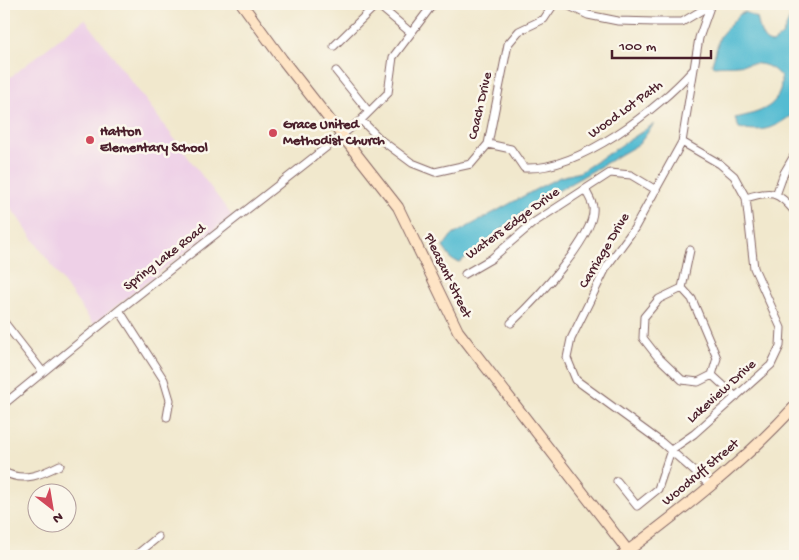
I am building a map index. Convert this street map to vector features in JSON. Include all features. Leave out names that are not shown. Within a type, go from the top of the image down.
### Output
[{"type":"street","name":"Pleasant Street","points":[[242,4],[282,59],[398,207],[458,331],[627,555]]},
{"type":"street","points":[[334,46],[377,4],[410,32]]},
{"type":"street","name":"Spring Lake Road","points":[[4,404],[118,310],[362,120],[388,93],[393,57],[433,4]]},
{"type":"street","name":"Coach Drive","points":[[362,120],[380,140],[412,163],[435,172],[471,164],[488,144],[508,44],[519,31],[544,19],[554,4]]},
{"type":"street","points":[[565,4],[588,15],[618,21],[655,22],[682,22],[710,5]]},
{"type":"street","name":"Carriage Drive","points":[[710,5],[698,38],[682,142],[634,229],[607,266],[571,339],[567,358],[576,380],[671,450],[710,485]]},
{"type":"street","name":"Wood Lot Path","points":[[488,144],[511,149],[524,168],[536,169],[590,152],[677,88],[694,69]]},
{"type":"street","points":[[336,71],[368,112]]},
{"type":"street","name":"Lakeview Drive","points":[[671,450],[694,434],[771,365],[780,346],[781,328],[754,268],[746,198],[734,176],[720,164],[682,142]]},
{"type":"street","points":[[776,195],[786,167],[795,154]]},
{"type":"street","name":"Waters Edge Drive","points":[[465,274],[491,259],[533,223],[610,173],[631,175],[656,190]]},
{"type":"street","points":[[511,323],[542,293],[588,229],[593,207],[585,189]]},
{"type":"street","points":[[746,198],[771,192],[783,197],[795,212]]},
{"type":"street","points":[[682,288],[690,250]]},
{"type":"street","points":[[682,288],[692,299],[717,358],[712,375],[698,382],[682,380],[657,356],[643,338],[644,317],[659,299],[682,288]]},
{"type":"street","points":[[118,310],[164,380],[170,400],[167,417]]},
{"type":"street","points":[[4,322],[42,371]]},
{"type":"street","points":[[712,375],[736,397]]},
{"type":"street","name":"Woodruff Street","points":[[627,555],[775,428],[795,406]]},
{"type":"street","points":[[617,481],[637,506],[658,490],[671,450]]},
{"type":"street","points":[[4,472],[11,476],[28,478],[60,465]]},
{"type":"street","points":[[135,556],[158,536]]},
{"type":"shaded area","name":"Hatton Elementary School","points":[[85,19],[232,216],[93,324],[4,198],[4,82]]},
{"type":"water","points":[[795,8],[795,113],[769,128],[756,130],[739,128],[735,118],[761,111],[774,102],[781,87],[781,77],[771,68],[761,64],[714,66],[712,64],[720,36],[740,14],[745,12],[757,18],[763,38],[773,43],[782,35]]},
{"type":"water","points":[[654,124],[639,144],[530,207],[460,262],[452,260],[443,247],[451,236],[560,177],[580,172]]},
{"type":"place","name":"Grace United Methodist Church","points":[[273,133]]},
{"type":"place","name":"Hatton Elementary School","points":[[90,140]]}]
